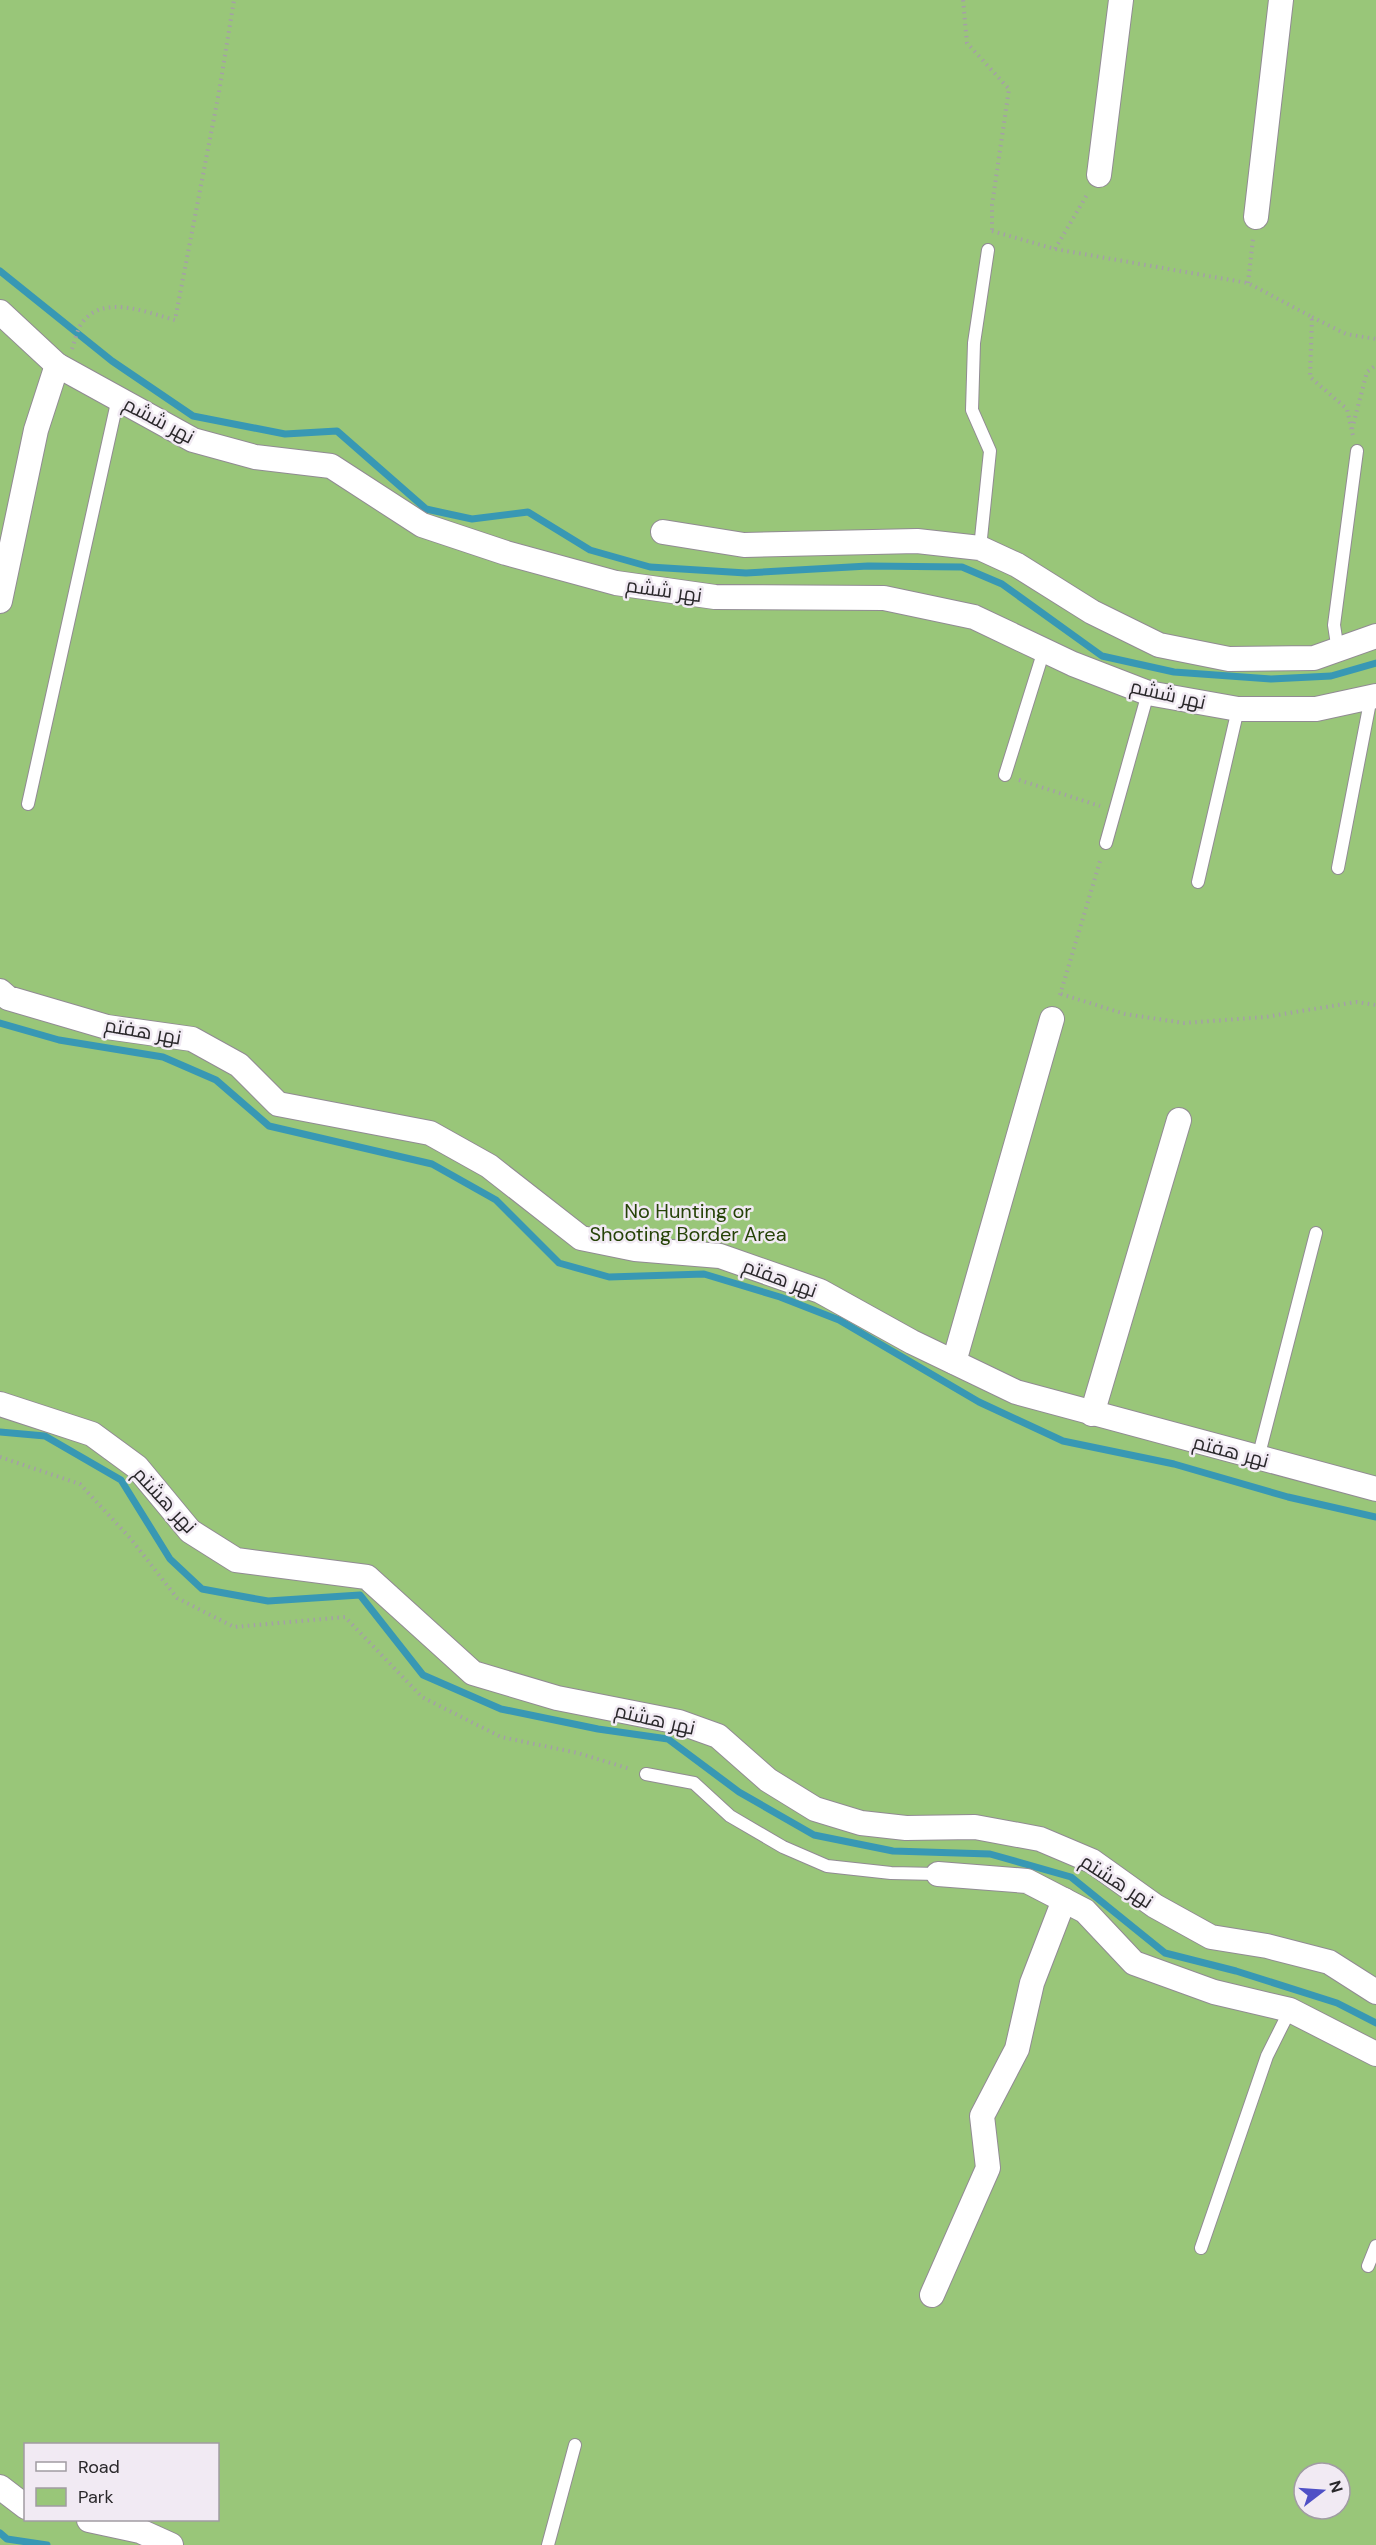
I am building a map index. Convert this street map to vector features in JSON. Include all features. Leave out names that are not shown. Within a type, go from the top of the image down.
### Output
[{"type":"street","points":[[1099,175],[1121,0]]},
{"type":"street","points":[[1256,217],[1281,0]]},
{"type":"street","name":"نهر ششم","points":[[0,312],[118,398],[193,440],[255,457],[331,466],[423,525],[506,553],[616,583],[715,597],[884,598],[974,617],[1044,650],[1148,693],[1238,708],[1317,709],[1373,696]]},
{"type":"street","points":[[0,601],[36,429],[64,358]]},
{"type":"street","points":[[663,532],[744,545],[917,541],[980,548],[1017,565],[1092,612],[1159,645],[1229,659],[1314,658],[1376,636]]},
{"type":"street","name":"نهر هفتم","points":[[0,991],[8,998],[107,1027],[192,1040],[238,1065],[278,1104],[430,1133],[489,1166],[581,1238],[635,1249],[720,1256],[820,1291],[1016,1392],[1376,1489]]},
{"type":"street","points":[[954,1362],[1052,1019]]},
{"type":"street","points":[[1092,1414],[1179,1120]]},
{"type":"street","name":"نهر هشتم","points":[[0,1404],[92,1434],[137,1467],[190,1531],[236,1560],[367,1577],[473,1673],[557,1698],[679,1722],[718,1736],[768,1780],[815,1809],[861,1823],[906,1828],[975,1827],[1040,1839],[1092,1861],[1155,1906],[1211,1937],[1267,1946],[1329,1962],[1376,1992]]},
{"type":"street","points":[[938,1874],[1028,1881],[1085,1911],[1134,1964],[1214,1992],[1290,2010],[1376,2054]]},
{"type":"street","points":[[932,2295],[988,2168],[982,2116],[1017,2049],[1032,1983],[1064,1900]]},
{"type":"street","points":[[0,2487],[24,2505]]},
{"type":"street","points":[[94,2521],[140,2531],[171,2545]]},
{"type":"lane","points":[[980,548],[990,451],[972,410],[974,343],[988,250]]},
{"type":"lane","points":[[28,804],[118,398]]},
{"type":"lane","points":[[1338,651],[1335,626],[1357,451]]},
{"type":"lane","points":[[1005,775],[1044,650]]},
{"type":"lane","points":[[1106,843],[1148,693]]},
{"type":"lane","points":[[1338,867],[1373,696]]},
{"type":"lane","points":[[1198,882],[1238,708]]},
{"type":"lane","points":[[1258,1458],[1316,1233]]},
{"type":"lane","points":[[646,1774],[694,1783],[730,1816],[783,1847],[827,1866],[891,1873],[938,1874]]},
{"type":"lane","points":[[1200,2248],[1267,2056],[1290,2010]]},
{"type":"lane","points":[[1368,2266],[1376,2246]]},
{"type":"lane","points":[[548,2545],[575,2445]]},
{"type":"path","points":[[64,358],[82,322],[105,307],[131,308],[175,320],[219,92],[234,0]]},
{"type":"path","points":[[963,0],[967,43],[1009,89],[992,205],[992,231],[988,250]]},
{"type":"path","points":[[1055,249],[1099,175]]},
{"type":"path","points":[[1248,283],[1256,217]]},
{"type":"path","points":[[992,231],[1055,249],[1248,283],[1346,334],[1376,339]]},
{"type":"path","points":[[1312,317],[1310,377],[1347,409],[1357,451]]},
{"type":"path","points":[[1352,429],[1367,372],[1376,365]]},
{"type":"path","points":[[1005,775],[1115,811]]},
{"type":"path","points":[[1052,1019],[1106,843]]},
{"type":"path","points":[[1060,994],[1125,1014],[1184,1023],[1265,1017],[1356,1002],[1376,1005]]},
{"type":"path","points":[[0,1457],[80,1484],[131,1539],[177,1598],[234,1627],[345,1617],[422,1697],[501,1737],[578,1753],[646,1774]]},
{"type":"green space","name":"No Hunting or Shooting Border Area","points":[[0,0],[1376,0],[1376,2545],[0,2545]]},
{"type":"waterway","points":[[0,271],[112,361],[193,416],[285,434],[337,431],[426,509],[472,519],[528,512],[590,550],[650,567],[746,573],[868,566],[962,567],[1002,584],[1102,656],[1174,672],[1271,679],[1331,676],[1376,663]]},
{"type":"waterway","points":[[0,1023],[59,1040],[163,1057],[216,1080],[269,1126],[432,1164],[496,1200],[559,1263],[609,1277],[704,1274],[780,1297],[839,1320],[979,1402],[1063,1441],[1174,1464],[1288,1497],[1376,1517]]},
{"type":"waterway","points":[[0,1432],[45,1436],[121,1480],[170,1559],[202,1589],[268,1601],[360,1595],[423,1675],[501,1709],[598,1729],[668,1739],[739,1792],[814,1835],[893,1851],[990,1854],[1071,1877],[1165,1953],[1236,1971],[1337,2003],[1376,2023]]},
{"type":"waterway","points":[[0,2533],[7,2539],[47,2545]]}]
